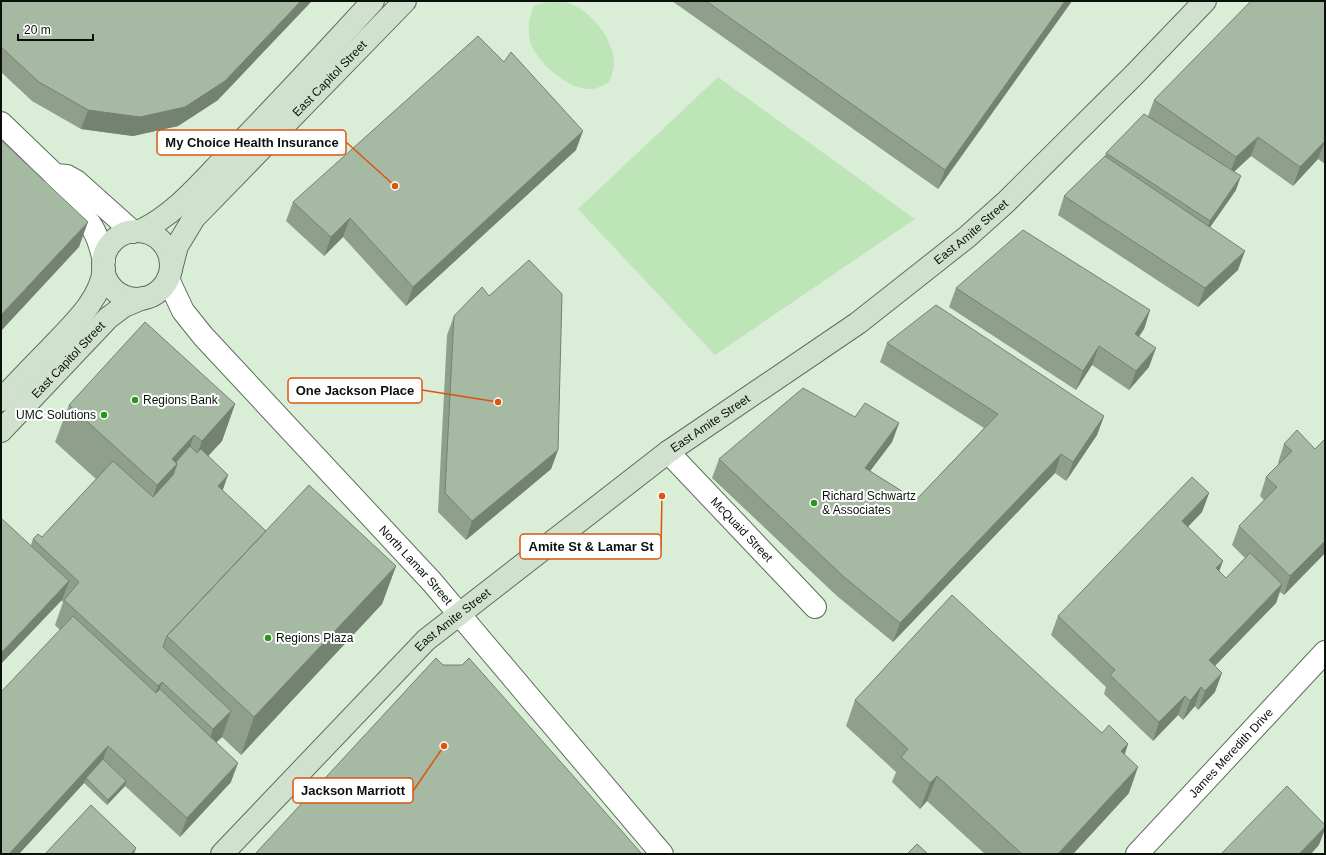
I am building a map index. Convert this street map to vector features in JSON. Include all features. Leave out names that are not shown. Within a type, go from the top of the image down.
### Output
[{"type":"main road","name":"East Capitol Street","points":[[136,231],[161,219],[182,201],[250,133],[373,1]]},
{"type":"main road","name":"East Capitol Street","points":[[169,274],[177,246],[194,218],[405,1]]},
{"type":"main road","name":"East Amite Street","points":[[222,854],[426,640],[668,452],[858,323],[968,237],[1006,202],[1134,75],[1205,1]]},
{"type":"main road","points":[[136,231],[151,233],[161,240],[167,249],[169,274],[162,288],[143,298],[132,298],[122,295],[114,289],[107,280],[104,264],[109,246],[118,237],[136,231]]},
{"type":"main road","name":"East Capitol Street","points":[[1,400],[86,309],[103,278],[104,264]]},
{"type":"main road","name":"East Capitol Street","points":[[1,431],[100,325],[124,306],[143,298]]},
{"type":"street","points":[[1,123],[55,175],[57,186],[62,196],[87,220],[94,231],[104,264]]},
{"type":"street","points":[[55,175],[67,176],[76,181],[136,231]]},
{"type":"street","name":"North Lamar Street","points":[[169,274],[183,311],[203,336],[459,613],[662,854]]},
{"type":"street","name":"McQuaid Street","points":[[668,452],[815,607]]},
{"type":"street","name":"James Meredith Drive","points":[[1137,854],[1325,652]]},
{"type":"green space","points":[[550,1],[566,2],[579,8],[594,20],[601,28],[611,46],[613,55],[614,69],[609,82],[592,89],[573,85],[555,74],[539,58],[530,41],[530,18],[535,5]]},
{"type":"green space","points":[[718,77],[915,219],[715,355],[578,209]]},
{"type":"building","points":[[1,1],[301,1],[225,81],[185,107],[140,117],[88,110],[39,82],[1,47]]},
{"type":"building","points":[[706,1],[1065,1],[945,170]]},
{"type":"building","points":[[1251,1],[1325,1],[1325,141],[1300,167],[1258,137],[1236,157],[1154,100]]},
{"type":"building","points":[[478,36],[504,62],[511,52],[583,131],[413,287],[350,218],[331,237],[293,202]]},
{"type":"building","points":[[1144,114],[1241,176],[1210,221],[1106,153]]},
{"type":"building","points":[[1,140],[88,222],[1,315]]},
{"type":"building","points":[[1105,156],[1245,251],[1205,288],[1064,196]]},
{"type":"building","points":[[1023,230],[1150,310],[1135,334],[1156,348],[1136,371],[1099,346],[1083,371],[956,288]]},
{"type":"building","points":[[529,260],[562,294],[558,450],[472,521],[445,493],[454,316],[482,287],[489,296]]},
{"type":"building","points":[[936,305],[1104,416],[1073,462],[1061,454],[900,623],[844,577],[719,459],[803,388],[855,417],[865,403],[899,423],[865,468],[916,500],[998,414],[887,343]]},
{"type":"building","points":[[145,322],[235,404],[202,441],[194,435],[172,459],[177,464],[157,485],[69,405]]},
{"type":"building","points":[[1297,430],[1315,449],[1325,439],[1325,541],[1290,576],[1239,526],[1277,487],[1266,477],[1292,451],[1284,444]]},
{"type":"building","points":[[190,446],[197,453],[201,449],[228,475],[218,486],[266,531],[167,636],[163,647],[231,711],[213,729],[162,682],[158,686],[64,600],[79,582],[33,539],[38,534],[42,537],[113,461],[153,497],[173,475],[177,464],[176,462]]},
{"type":"building","points":[[1192,477],[1209,493],[1182,521],[1223,561],[1216,568],[1226,578],[1250,553],[1282,584],[1209,660],[1222,673],[1205,691],[1201,687],[1190,701],[1185,696],[1159,722],[1110,675],[1115,670],[1058,616]]},
{"type":"building","name":"Regions Plaza","points":[[309,485],[396,566],[254,717],[167,636]]},
{"type":"building","points":[[1,518],[69,581],[1,653]]},
{"type":"building","points":[[952,595],[1102,733],[1109,725],[1128,744],[1121,751],[1138,767],[1058,854],[1022,854],[937,776],[930,783],[901,757],[908,749],[855,700]]},
{"type":"building","points":[[73,616],[156,693],[160,689],[238,763],[187,818],[108,746],[9,854],[1,854],[1,692]]},
{"type":"building","points":[[436,658],[443,665],[462,665],[469,658],[642,854],[255,854]]},
{"type":"building","points":[[103,759],[126,781],[108,800],[86,778]]},
{"type":"building","points":[[1287,786],[1325,825],[1325,827],[1299,854],[1221,854]]},
{"type":"building","points":[[91,805],[136,848],[131,854],[45,854]]},
{"type":"building","points":[[917,844],[928,854],[907,854]]},
{"type":"place","name":"My Choice Health Insurance","points":[[395,186]]},
{"type":"place","name":"Regions Bank","points":[[135,400]]},
{"type":"place","name":"One Jackson Place","points":[[498,402]]},
{"type":"place","name":"UMC Solutions","points":[[104,415]]},
{"type":"place","name":"Amite St & Lamar St","points":[[662,496]]},
{"type":"place","name":"Richard Schwartz & Associates","points":[[814,503]]},
{"type":"place","name":"Regions Plaza","points":[[268,638]]},
{"type":"place","name":"Jackson Marriott","points":[[444,746]]}]
